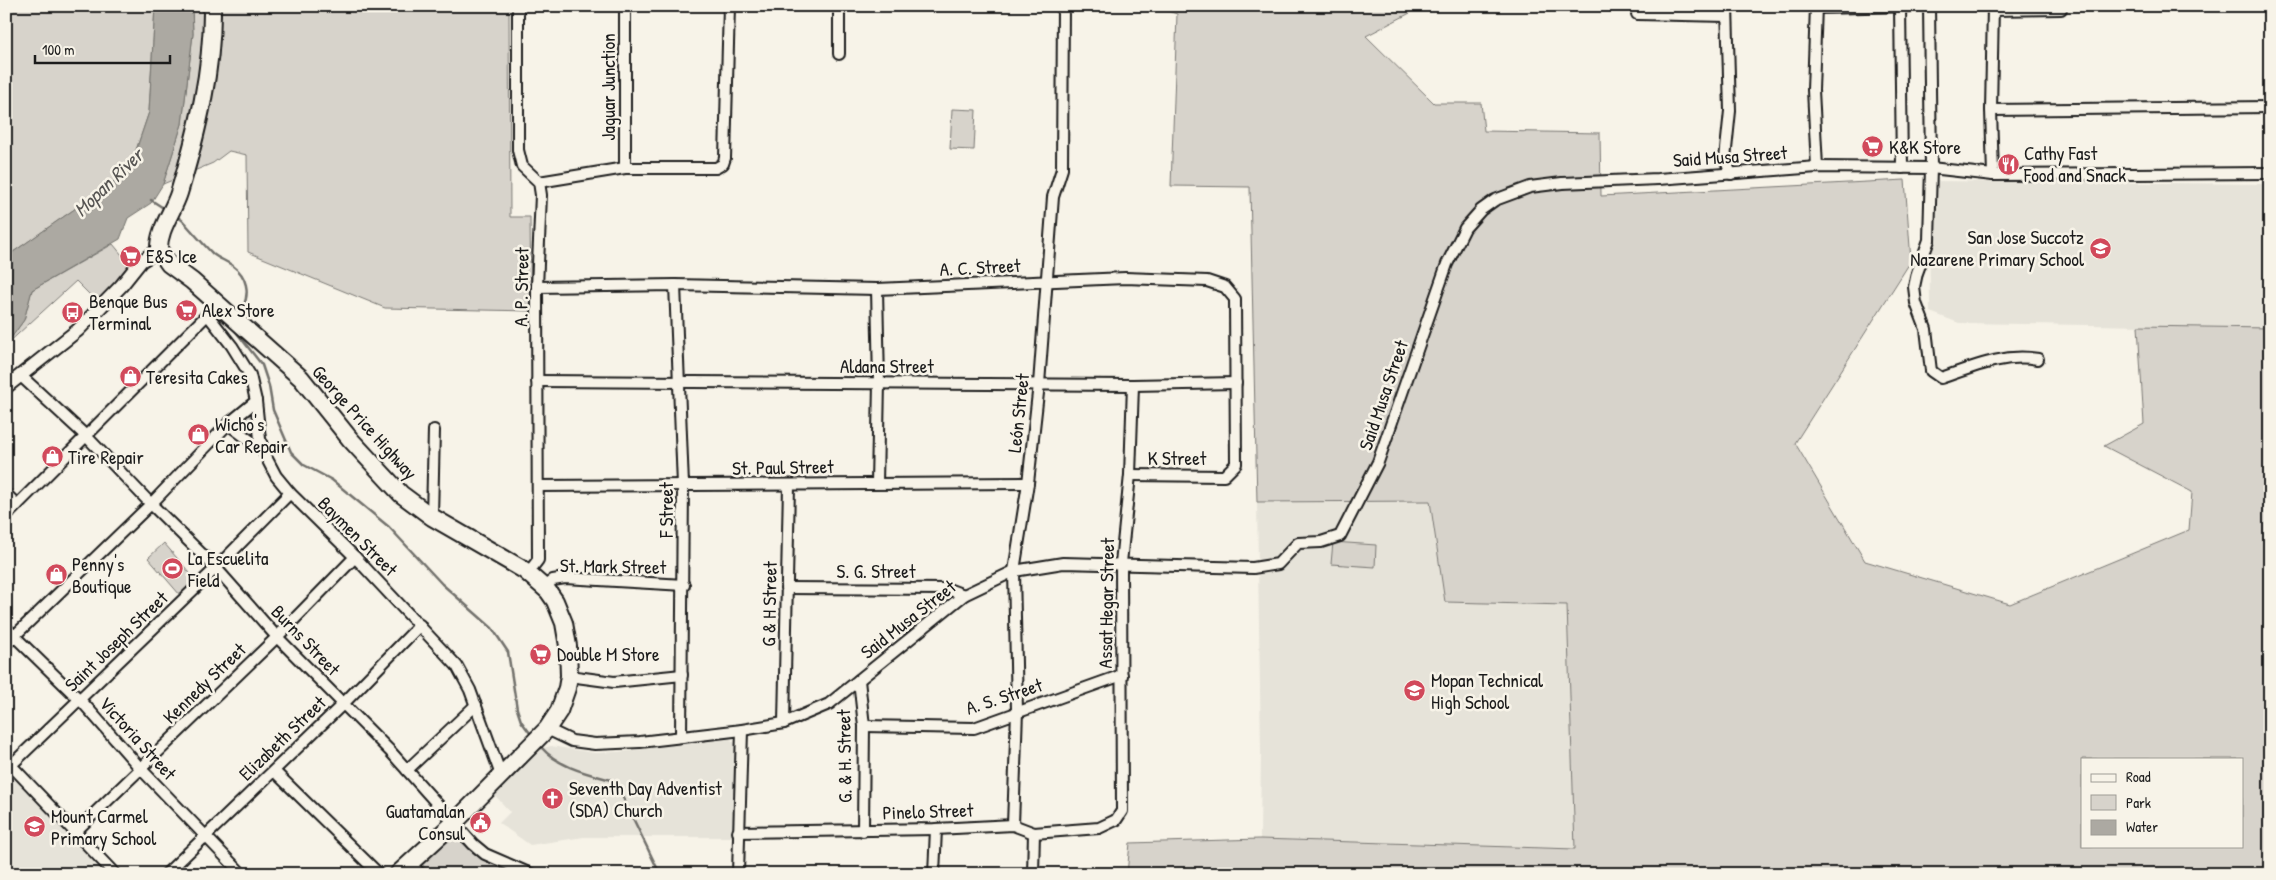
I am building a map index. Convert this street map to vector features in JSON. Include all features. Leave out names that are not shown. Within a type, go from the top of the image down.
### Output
[{"type":"highway","points":[[159,250],[161,234],[172,213],[199,119],[211,47],[212,6]]},
{"type":"highway","name":"George Price Highway","points":[[159,250],[169,264],[213,309],[300,378],[350,439],[401,494],[432,517],[528,573],[544,587],[555,601],[564,624],[568,646],[569,676],[561,705],[547,729],[409,870]]},
{"type":"street","points":[[518,6],[518,150],[522,166],[539,182],[625,168],[716,168],[723,164],[725,158],[729,6]]},
{"type":"street","name":"Jaguar Junction","points":[[625,6],[625,168]]},
{"type":"street","points":[[838,6],[839,54]]},
{"type":"street","name":"León Street","points":[[1013,824],[1017,711],[1014,571],[1028,483],[1039,384],[1045,281],[1053,198],[1062,169],[1063,6]]},
{"type":"street","points":[[1817,167],[1813,90],[1816,7],[1915,6]]},
{"type":"street","points":[[1929,6],[1931,168],[1929,240],[1914,287],[1916,303],[1926,329],[1931,371],[1942,378],[1994,360],[2023,356],[2038,359]]},
{"type":"street","points":[[1900,7],[1902,168]]},
{"type":"street","points":[[1992,175],[1990,110],[1993,8],[2061,9]]},
{"type":"street","points":[[1637,14],[1727,11],[1730,111],[1725,160],[1731,174]]},
{"type":"street","points":[[1990,110],[2270,107]]},
{"type":"street","name":"Said Musa Street","points":[[547,729],[572,741],[595,744],[640,742],[784,723],[829,704],[964,595],[1014,571],[1063,563],[1121,563],[1253,568],[1278,564],[1298,543],[1322,542],[1340,536],[1378,462],[1447,264],[1465,228],[1481,210],[1495,200],[1530,186],[1817,167],[1931,168],[1992,175],[2270,173]]},
{"type":"street","name":"A. P. Street","points":[[528,573],[538,560],[537,287],[541,195],[539,182]]},
{"type":"street","points":[[7,386],[78,330],[121,286],[141,261],[159,250]]},
{"type":"street","name":"A. C. Street","points":[[537,287],[676,285],[877,289],[1124,278],[1206,281],[1225,287],[1235,299],[1236,464],[1224,476]]},
{"type":"street","name":"F Street","points":[[676,285],[683,485],[684,585],[681,736]]},
{"type":"street","points":[[877,289],[880,383],[877,483]]},
{"type":"street","points":[[6,516],[213,309]]},
{"type":"street","name":"Baymen Street","points":[[213,309],[253,384],[258,426],[264,452],[270,467],[290,493],[356,557],[457,666],[476,705],[500,775]]},
{"type":"street","name":"Burns Street","points":[[21,376],[87,437],[216,568],[277,637],[456,822],[473,844],[485,854],[530,874]]},
{"type":"street","name":"Aldana Street","points":[[538,381],[1134,386],[1236,383]]},
{"type":"street","name":"Assat Hegar Street","points":[[1116,820],[1122,811],[1121,563],[1130,475],[1134,386]]},
{"type":"street","points":[[6,644],[151,504],[228,424],[256,401]]},
{"type":"street","points":[[228,424],[264,452]]},
{"type":"street","points":[[432,517],[434,430]]},
{"type":"street","name":"K Street","points":[[1130,475],[1224,476]]},
{"type":"street","name":"St. Paul Street","points":[[538,486],[789,486],[877,483],[1028,483]]},
{"type":"street","name":"G & H Street","points":[[784,723],[789,486]]},
{"type":"street","name":"Saint Joseph Street","points":[[8,765],[80,701],[290,493]]},
{"type":"street","points":[[6,494],[17,506]]},
{"type":"street","name":"Kennedy Street","points":[[75,832],[277,637],[356,557]]},
{"type":"street","name":"St. Mark Street","points":[[544,587],[553,580],[565,578],[684,585]]},
{"type":"street","name":"S. G. Street","points":[[786,588],[948,589],[964,595]]},
{"type":"street","name":"Elizabeth Street","points":[[166,874],[343,704],[420,624]]},
{"type":"street","name":"Victoria Street","points":[[6,628],[80,701],[141,769],[242,874]]},
{"type":"street","points":[[569,676],[614,682],[682,674]]},
{"type":"street","name":"A. S. Street","points":[[864,726],[974,728],[1017,711],[1122,675]]},
{"type":"street","name":"G. & H. Street","points":[[859,680],[864,726],[863,831]]},
{"type":"street","points":[[407,770],[476,705]]},
{"type":"street","points":[[738,874],[742,730]]},
{"type":"street","points":[[8,765],[115,874]]},
{"type":"street","points":[[274,771],[379,874]]},
{"type":"street","name":"Pinelo Street","points":[[738,832],[936,829],[1013,824],[1034,833],[1099,828],[1116,820]]},
{"type":"street","points":[[934,874],[936,829]]},
{"type":"street","points":[[1033,874],[1034,833]]},
{"type":"shaded area","name":"San Jose Succotz Nazarene Primary School","points":[[1929,181],[2270,184],[2270,328],[1959,323],[1930,312]]},
{"type":"shaded area","name":"Mopan Technical High School","points":[[1430,501],[1445,602],[1567,605],[1575,850],[1260,839],[1261,750],[1257,502]]},
{"type":"shaded area","points":[[728,737],[737,745],[735,837],[584,837],[530,845],[499,823],[510,812],[492,792],[539,749],[551,746],[595,753],[629,751]]},
{"type":"shaded area","name":"Mount Carmel Primary School","points":[[14,774],[107,874],[6,874],[6,781]]},
{"type":"green space","points":[[6,6],[155,6],[149,112],[129,171],[6,257]]},
{"type":"green space","points":[[192,6],[509,6],[510,217],[530,217],[531,311],[385,308],[248,252],[247,155],[229,151],[213,163],[163,184],[182,124],[193,34]]},
{"type":"green space","points":[[1152,6],[1410,6],[1410,13],[1366,36],[1434,103],[1481,103],[1484,131],[1600,133],[1601,196],[1905,180],[1911,261],[1795,443],[1865,561],[2010,604],[2189,530],[2192,492],[2104,446],[2144,424],[2138,326],[2270,328],[2270,874],[1127,874],[1130,843],[1260,839],[1575,849],[1567,605],[1445,602],[1430,501],[1257,502],[1250,187],[1171,186],[1177,14]]},
{"type":"green space","points":[[952,109],[976,110],[974,150],[950,149]]},
{"type":"green space","points":[[113,244],[131,266],[99,304],[76,281],[6,345],[24,320],[32,290]]},
{"type":"green space","points":[[252,409],[252,437],[237,423]]},
{"type":"green space","points":[[1333,542],[1376,545],[1375,567],[1331,564]]},
{"type":"green space","name":"La Escuelita Field","points":[[164,543],[196,580],[180,595],[148,558]]},
{"type":"green space","points":[[450,832],[476,855],[515,874],[431,874],[421,863]]},
{"type":"water","points":[[155,6],[192,6],[193,34],[182,124],[163,184],[151,203],[128,218],[120,239],[32,290],[24,320],[6,345],[6,257],[129,171],[149,112]]},
{"type":"waterway","points":[[151,200],[165,209]]},
{"type":"waterway","points":[[176,216],[182,220],[213,254],[238,270],[244,280],[247,291],[243,307]]},
{"type":"waterway","points":[[233,328],[262,365],[269,386],[273,410],[291,452],[304,465],[332,480],[389,527],[442,584],[492,628],[508,652],[517,709],[521,721],[530,733]]},
{"type":"waterway","points":[[541,747],[548,754],[566,765],[585,773],[615,781],[660,874]]},
{"type":"place","name":"K&K Store","points":[[1873,147]]},
{"type":"place","name":"Cathy Fast Food and Snack","points":[[2008,164]]},
{"type":"place","name":"San Jose Succotz Nazarene Primary School","points":[[2100,248]]},
{"type":"place","name":"E&S Ice","points":[[130,256]]},
{"type":"place","name":"Alex Store","points":[[186,310]]},
{"type":"place","name":"Benque Bus Terminal","points":[[73,312]]},
{"type":"place","name":"Teresita Cakes","points":[[130,377]]},
{"type":"place","name":"Wicho's Car Repair","points":[[199,435]]},
{"type":"place","name":"Tire Repair","points":[[52,457]]},
{"type":"place","name":"La Escuelita Field","points":[[172,569]]},
{"type":"place","name":"Penny's Boutique","points":[[56,575]]},
{"type":"place","name":"Double M Store","points":[[541,654]]},
{"type":"place","name":"Mopan Technical High School","points":[[1415,691]]},
{"type":"place","name":"Seventh Day Adventist (SDA) Church","points":[[553,799]]},
{"type":"place","name":"Guatamalan Consul","points":[[481,822]]},
{"type":"place","name":"Mount Carmel Primary School","points":[[35,827]]},
{"type":"water label","name":"Mopan River","points":[[108,182]]}]
